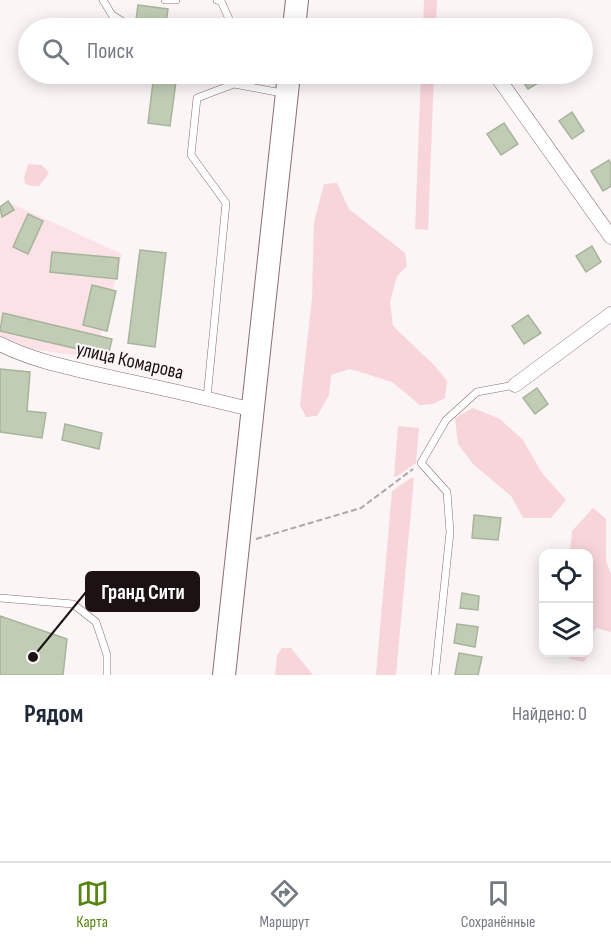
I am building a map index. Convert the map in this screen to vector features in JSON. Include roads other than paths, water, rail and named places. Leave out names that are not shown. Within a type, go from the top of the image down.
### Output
[{"type":"main road","points":[[295,18],[297,0]]},
{"type":"main road","points":[[224,675],[288,84]]},
{"type":"street","points":[[502,84],[611,237]]},
{"type":"street","points":[[515,385],[611,314]]},
{"type":"street","name":"улица Комарова","points":[[0,344],[14,351],[83,371],[253,410]]},
{"type":"lane","points":[[103,0],[112,15],[117,18]]},
{"type":"lane","points":[[165,0],[176,0]]},
{"type":"lane","points":[[217,0],[221,1],[229,18]]},
{"type":"lane","points":[[207,398],[226,203],[191,155],[197,98],[234,84],[288,84]]},
{"type":"lane","points":[[435,675],[450,532],[447,492],[421,463],[446,420],[477,392],[515,385]]},
{"type":"lane","points":[[0,598],[73,604],[96,622],[107,655],[107,675]]},
{"type":"place","name":"Гранд Сити","points":[[33,657]]}]
